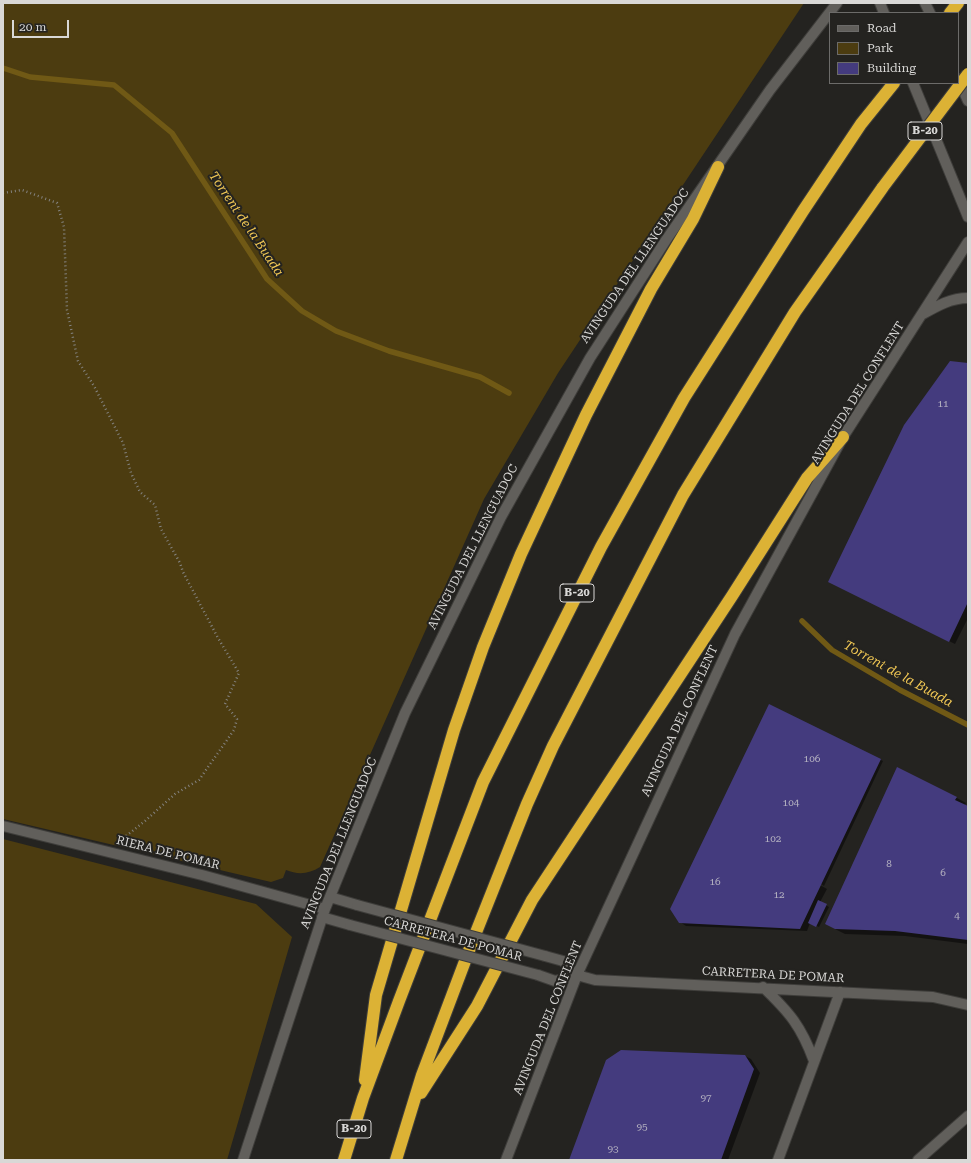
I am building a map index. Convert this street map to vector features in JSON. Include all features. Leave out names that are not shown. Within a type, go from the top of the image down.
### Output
[{"type":"highway","points":[[951,12],[958,3]]},
{"type":"highway","name":"B-20","points":[[396,1160],[412,1108],[473,940],[527,804],[553,746],[683,495],[795,312],[883,187],[968,74]]},
{"type":"highway","name":"B-20","points":[[344,1160],[363,1098],[483,782],[601,546],[684,398],[803,211],[861,124],[893,84]]},
{"type":"highway","points":[[363,1098],[368,1048],[376,995],[454,730],[483,647],[521,554],[586,415],[651,288],[692,219],[718,167]]},
{"type":"highway","points":[[412,1108],[477,1006],[532,900],[732,596],[807,478],[842,437]]},
{"type":"street","name":"AVINGUDA DEL LLENGUADOC","points":[[830,12],[837,3]]},
{"type":"street","points":[[925,3],[930,12]]},
{"type":"street","name":"AVINGUDA DEL LLENGUADOC","points":[[243,1160],[330,897],[405,713],[501,517],[590,358],[666,240],[770,90],[829,13]]},
{"type":"street","points":[[959,80],[968,101]]},
{"type":"street","points":[[913,84],[968,217]]},
{"type":"street","name":"AVINGUDA DEL CONFLENT","points":[[506,1160],[577,975],[735,634],[842,437],[968,242]]},
{"type":"street","name":"AVINGUDA DEL CONFLENT","points":[[921,315],[938,305],[960,298],[968,298]]},
{"type":"street","name":"RIERA DE POMAR","points":[[3,826],[202,875],[324,913]]},
{"type":"street","name":"CARRETERA DE POMAR","points":[[330,897],[563,961],[577,975],[595,980],[764,987],[933,997],[968,1005]]},
{"type":"street","name":"CARRETERA DE POMAR","points":[[324,913],[350,925],[538,975],[555,981],[577,975]]},
{"type":"street","points":[[764,987],[790,1013],[806,1038],[814,1061]]},
{"type":"street","points":[[778,1160],[840,992]]},
{"type":"street","points":[[918,1160],[968,1116]]},
{"type":"path","points":[[3,193],[22,190],[57,203],[64,227],[67,310],[78,361],[94,386],[123,443],[131,473],[140,492],[155,505],[161,528],[180,563],[183,572],[239,673],[225,704],[237,719],[234,730],[199,780],[175,794],[126,836],[120,855]]},
{"type":"green space","points":[[3,3],[804,3],[558,373],[484,499],[320,867],[312,871],[295,873],[286,870],[283,878],[271,882],[3,819]]},
{"type":"green space","points":[[3,839],[256,904],[292,937],[227,1160],[3,1160]]},
{"type":"building","points":[[950,361],[968,363],[968,602],[949,642],[828,582],[904,425]]},
{"type":"building","points":[[769,704],[881,759],[800,929],[679,923],[670,909]]},
{"type":"building","points":[[897,767],[957,797],[955,800],[968,806],[968,940],[895,931],[835,929],[825,924]]},
{"type":"building","points":[[818,900],[827,904],[816,927],[808,923]]},
{"type":"building","points":[[621,1050],[745,1055],[754,1069],[721,1160],[569,1160],[606,1060]]},
{"type":"waterway","name":"Torrent de la Buada","points":[[3,68],[30,77],[114,85],[172,133],[267,279],[302,311],[336,331],[389,351],[480,377],[509,393]]},
{"type":"waterway","name":"Torrent de la Buada","points":[[802,621],[832,650],[900,690],[968,725]]}]
